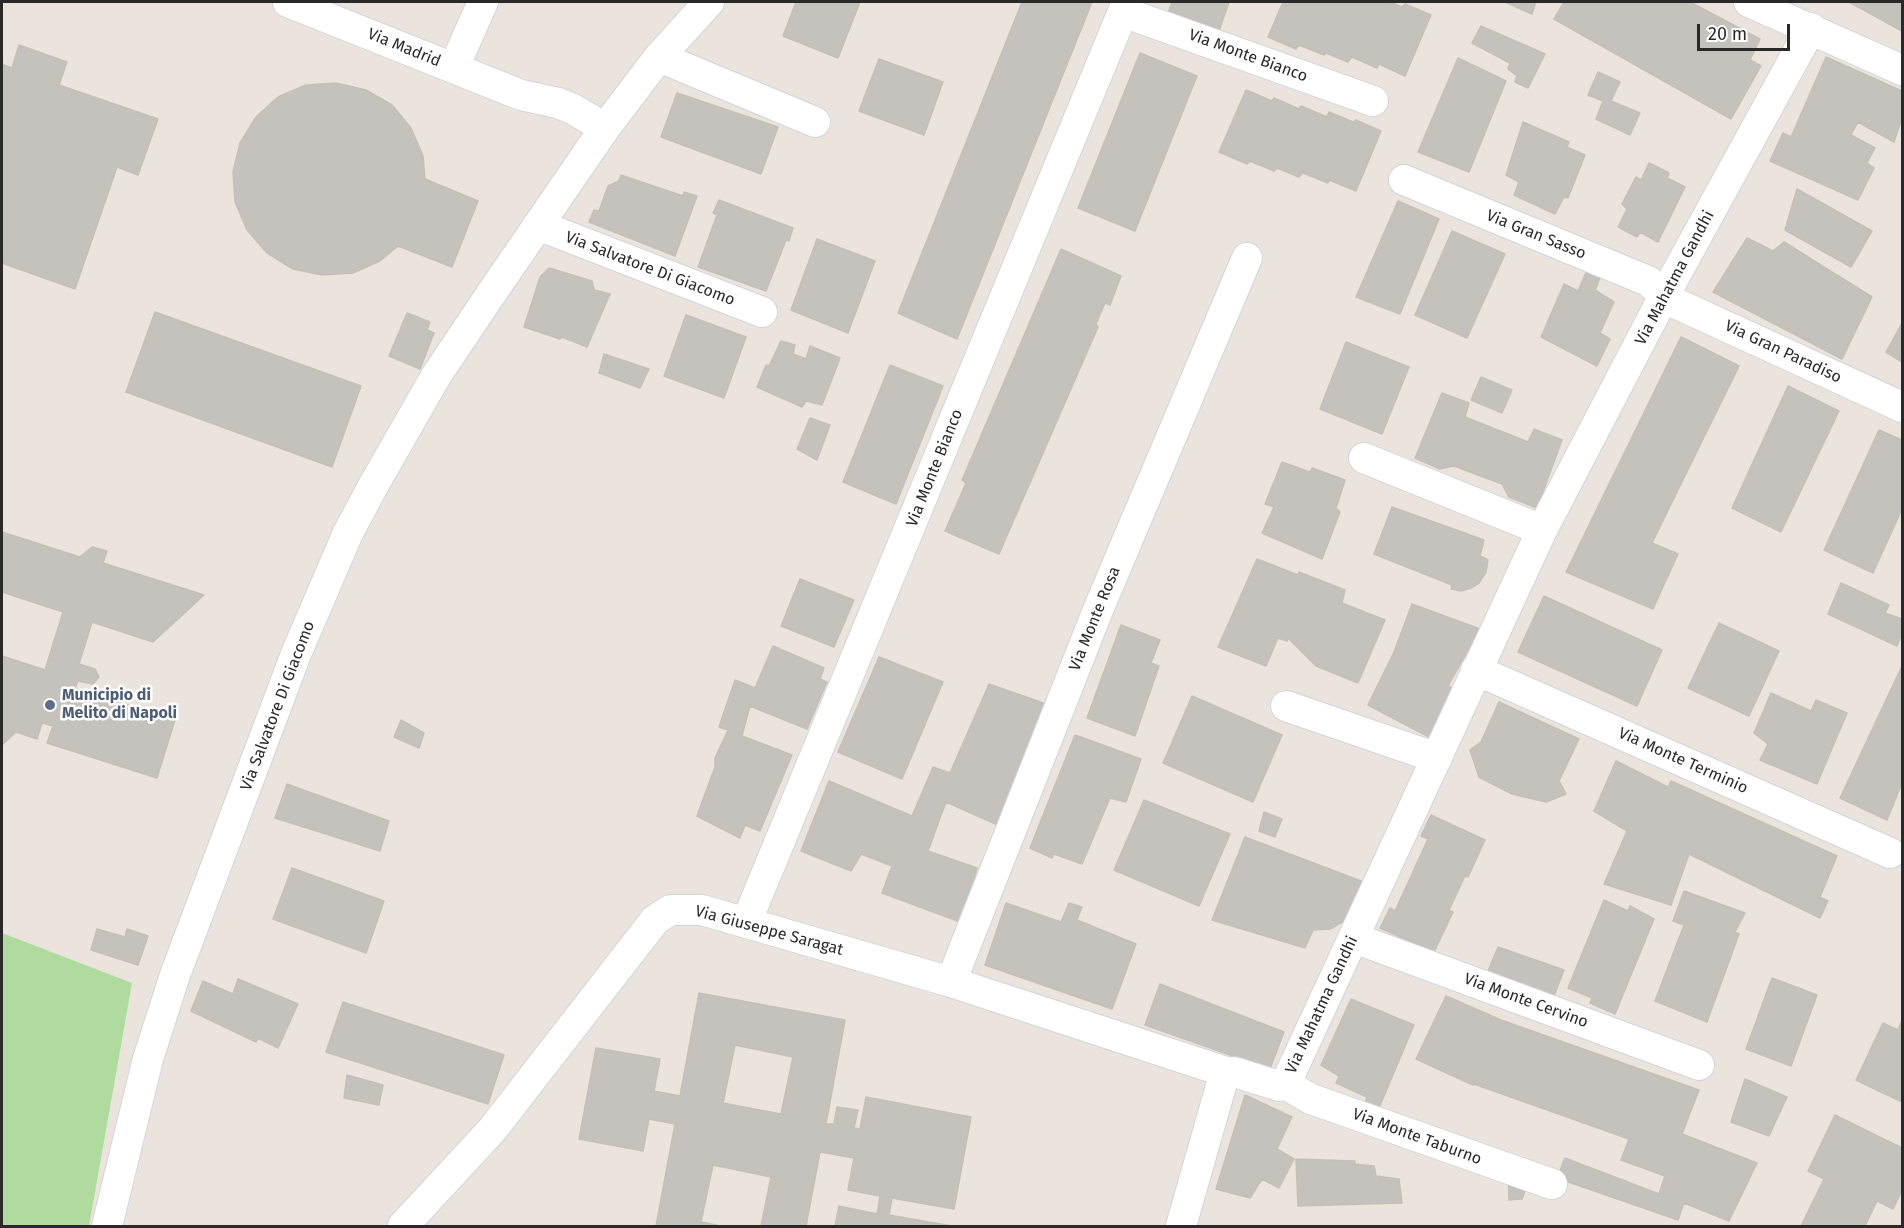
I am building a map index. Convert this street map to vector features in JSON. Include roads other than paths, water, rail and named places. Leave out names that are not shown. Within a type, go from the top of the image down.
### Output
[{"type":"street","name":"Via Madrid","points":[[288,2],[521,95],[540,111],[575,127],[605,128]]},
{"type":"street","points":[[454,67],[483,2]]},
{"type":"street","name":"Via Salvatore Di Giacomo","points":[[107,1227],[148,1059],[175,975],[296,654],[348,533],[372,486],[436,376],[538,225],[605,128],[658,57],[709,2]]},
{"type":"street","points":[[1749,2],[1902,70]]},
{"type":"street","name":"Via Monte Bianco","points":[[746,923],[1125,7],[1373,101]]},
{"type":"street","name":"Via Mahatma Gandhi","points":[[1229,1073],[1236,1072],[1279,1086],[1285,1084],[1542,530],[1664,296],[1811,28]]},
{"type":"street","points":[[658,57],[815,122]]},
{"type":"street","name":"Via Gran Sasso","points":[[1404,180],[1648,281],[1664,296]]},
{"type":"street","name":"Via Salvatore Di Giacomo","points":[[538,225],[762,312]]},
{"type":"street","name":"Via Monte Rosa","points":[[951,982],[1098,610],[1247,258]]},
{"type":"street","name":"Via Gran Paradiso","points":[[1664,296],[1902,407]]},
{"type":"street","points":[[1364,458],[1542,530]]},
{"type":"street","name":"Via Monte Terminio","points":[[1476,670],[1890,853]]},
{"type":"street","points":[[1286,706],[1437,758]]},
{"type":"street","name":"Via Giuseppe Saragat","points":[[403,1227],[492,1130],[655,920],[670,910],[702,910],[951,982],[1229,1073]]},
{"type":"street","name":"Via Monte Cervino","points":[[1354,938],[1699,1065]]},
{"type":"street","points":[[1181,1227],[1223,1079],[1229,1073]]},
{"type":"street","name":"Via Monte Taburno","points":[[1285,1084],[1311,1099],[1552,1184]]},
{"type":"place","name":"Municipio di Melito di Napoli","points":[[50,705]]}]
